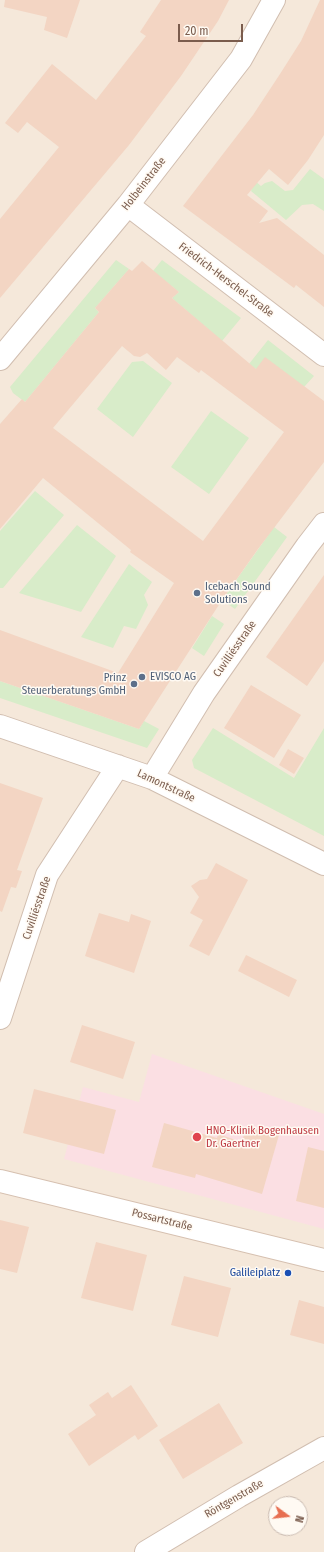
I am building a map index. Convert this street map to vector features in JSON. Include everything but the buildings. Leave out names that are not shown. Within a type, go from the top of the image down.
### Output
[{"type":"street","name":"Holbeinstraße","points":[[0,359],[128,205],[241,59],[274,0]]},
{"type":"street","name":"Friedrich-Herschel-Straße","points":[[128,205],[324,355]]},
{"type":"street","name":"Cuvilliésstraße","points":[[152,778],[204,693],[324,524]]},
{"type":"street","name":"Lamontstraße","points":[[0,726],[152,778],[324,864]]},
{"type":"street","name":"Cuvilliésstraße","points":[[0,1018],[47,875],[118,766]]},
{"type":"street","name":"Possartstraße","points":[[0,1180],[324,1260]]},
{"type":"street","name":"Röntgenstraße","points":[[146,1552],[239,1496],[324,1448]]},
{"type":"shaded area","points":[[0,0],[324,0],[324,1552],[0,1552]]},
{"type":"shaded area","name":"HNO-Klinik Bogenhausen Dr. Gaertner","points":[[152,1054],[324,1114],[324,1229],[64,1159],[83,1087],[139,1102]]},
{"type":"green space","points":[[310,169],[324,179],[324,211],[313,204],[302,205],[286,220],[251,191],[255,181],[261,186],[272,181],[285,191],[293,190]]},
{"type":"green space","points":[[116,260],[129,269],[95,308],[99,312],[25,402],[13,393],[10,387]]},
{"type":"green space","points":[[162,260],[241,318],[222,341],[172,298],[179,292],[153,271]]},
{"type":"green space","points":[[268,340],[314,376],[304,387],[256,369],[249,364]]},
{"type":"green space","points":[[143,361],[172,383],[133,437],[97,409],[132,362]]},
{"type":"green space","points":[[211,411],[249,438],[209,494],[171,467]]},
{"type":"green space","points":[[35,491],[64,515],[3,588],[0,588],[0,531]]},
{"type":"green space","points":[[77,525],[116,556],[81,612],[19,593]]},
{"type":"green space","points":[[274,527],[287,537],[235,609],[222,600]]},
{"type":"green space","points":[[129,564],[152,582],[144,595],[148,605],[136,629],[124,626],[113,648],[81,637]]},
{"type":"green space","points":[[212,616],[224,624],[204,656],[192,648]]},
{"type":"green space","points":[[0,681],[139,729],[144,721],[159,729],[147,748],[0,698]]},
{"type":"green space","points":[[213,728],[294,778],[324,728],[324,836],[194,768],[192,760]]},
{"type":"place","name":"Icebach Sound Solutions","points":[[197,593]]},
{"type":"place","name":"EVISCO AG","points":[[142,677]]},
{"type":"place","name":"Prinz Steuerberatungs GmbH","points":[[134,684]]},
{"type":"place","name":"HNO-Klinik Bogenhausen Dr. Gaertner","points":[[197,1137]]},
{"type":"place","name":"Galileiplatz","points":[[288,1273]]}]
